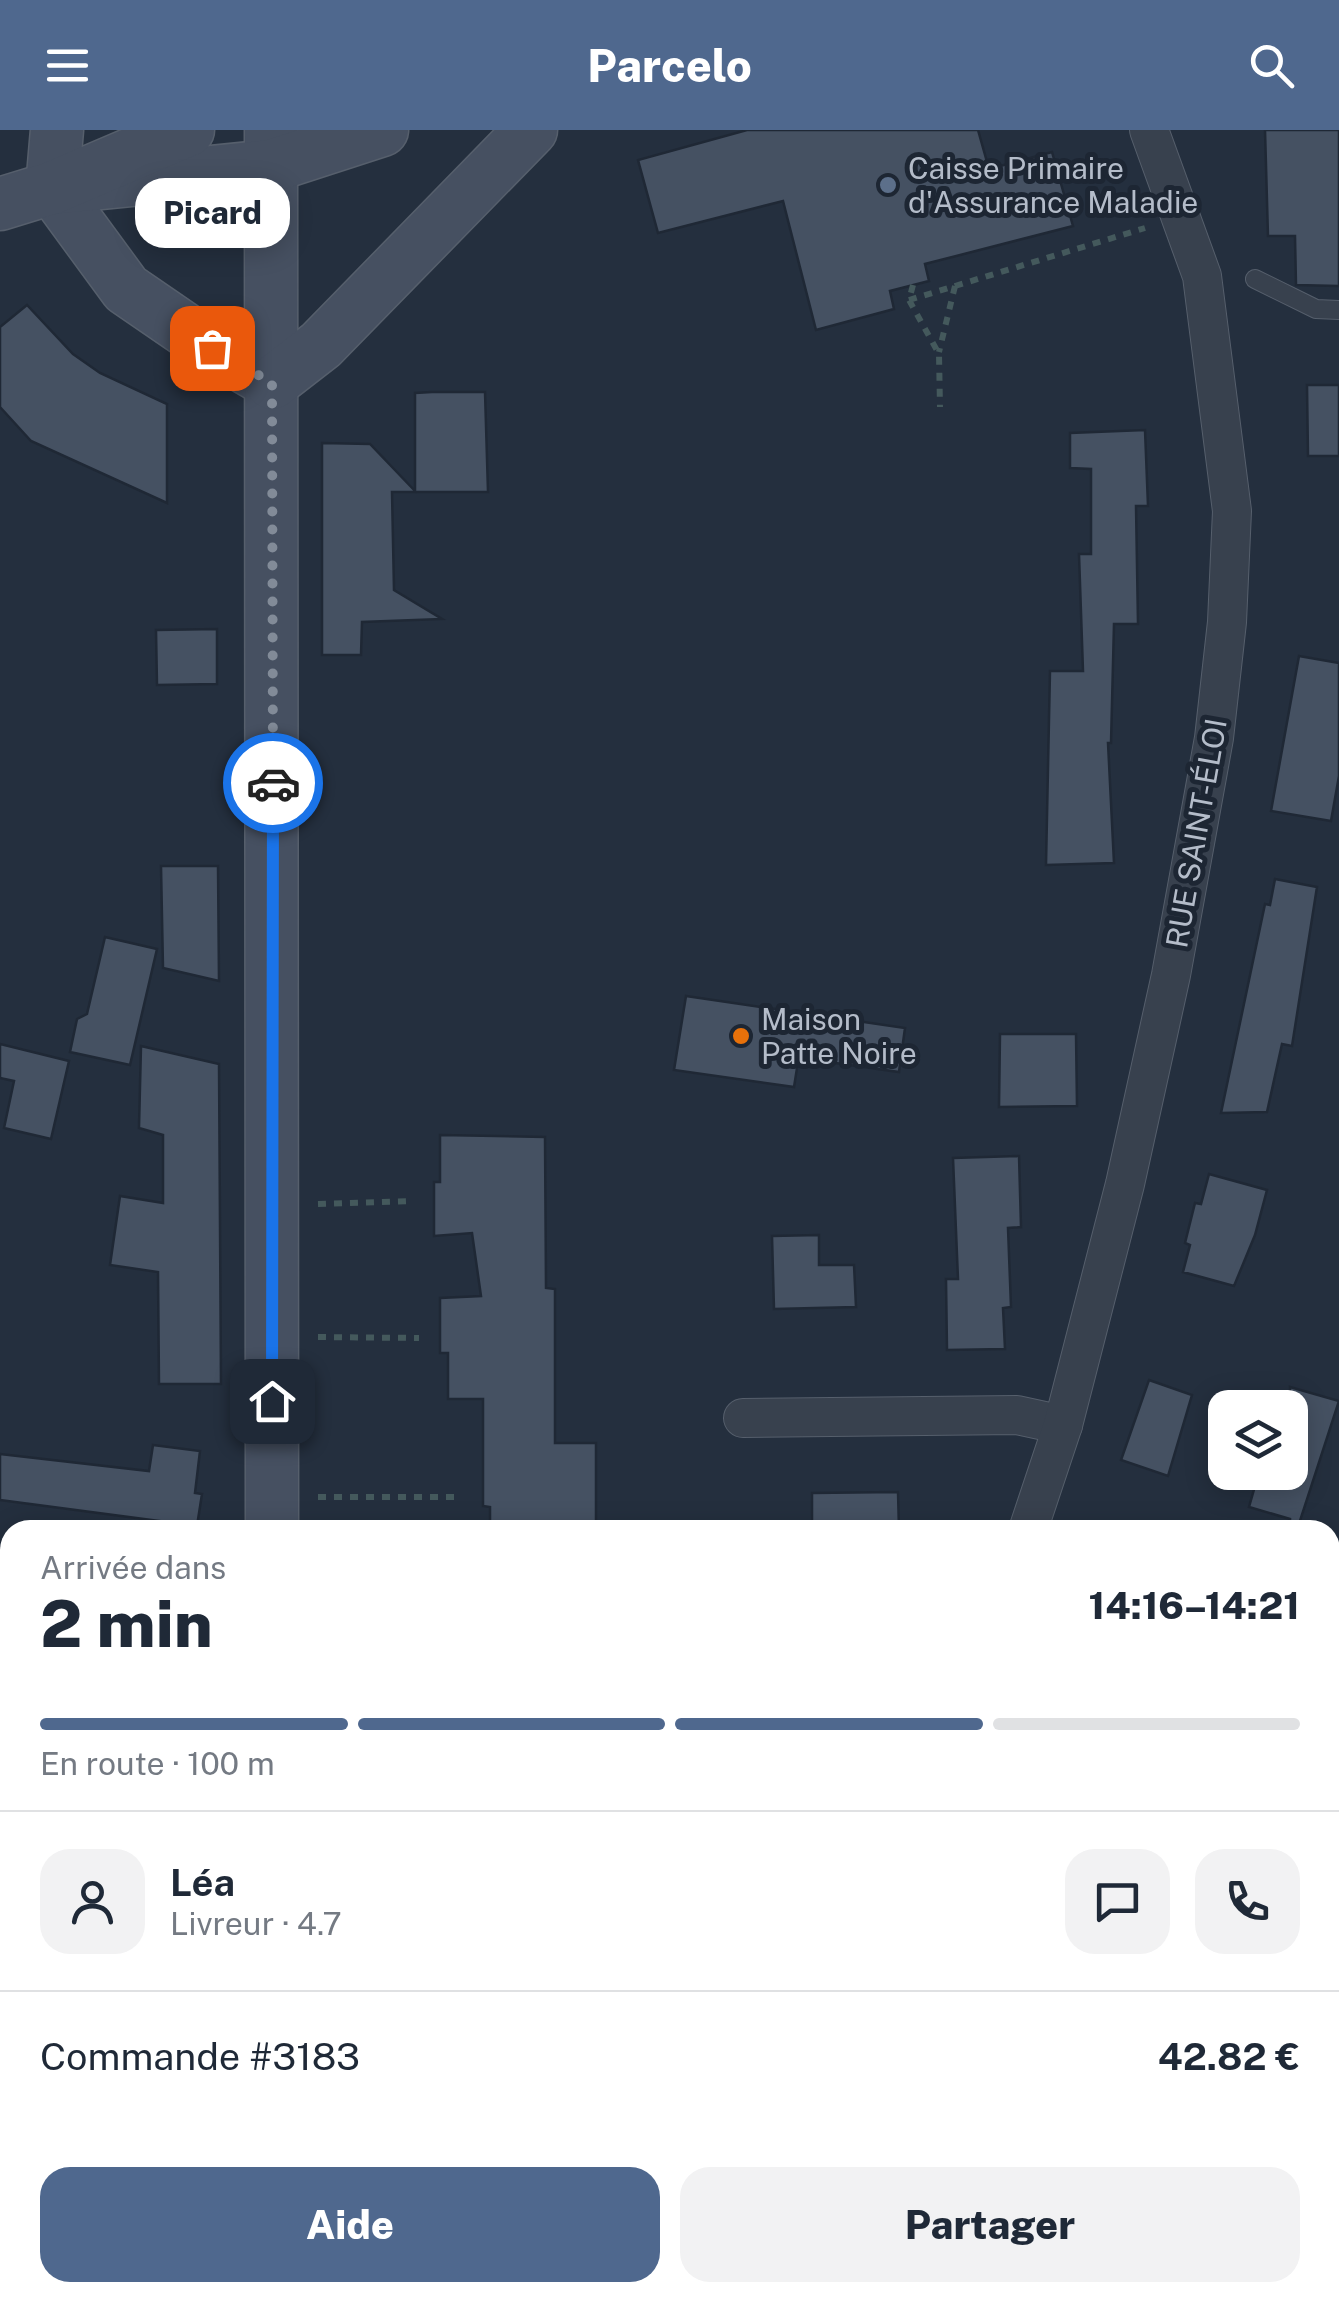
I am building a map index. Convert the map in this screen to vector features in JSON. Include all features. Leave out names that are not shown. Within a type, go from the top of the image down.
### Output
[{"type":"main road","points":[[56,130],[52,188],[126,288],[212,348],[272,383]]},
{"type":"main road","points":[[0,204],[52,188],[188,130]]},
{"type":"main road","points":[[52,188],[382,130]]},
{"type":"main road","points":[[272,383],[321,346],[531,130]]},
{"type":"main road","points":[[271,148],[272,1514]]},
{"type":"street","name":"RUE SAINT-ÉLOI","points":[[1031,1520],[1064,1425],[1125,1184],[1171,975],[1214,738],[1227,622],[1232,511],[1202,276],[1150,130]]},
{"type":"street","points":[[743,1418],[1017,1414],[1064,1425]]},
{"type":"lane","points":[[1256,278],[1316,310],[1339,310]]},
{"type":"path","points":[[908,300],[1134,232],[1180,214]]},
{"type":"path","points":[[913,285],[908,300],[939,354]]},
{"type":"path","points":[[940,408],[939,354],[955,286]]},
{"type":"path","points":[[272,1205],[412,1201]]},
{"type":"path","points":[[272,1337],[418,1338]]},
{"type":"path","points":[[272,1514],[458,1497]]},
{"type":"building","points":[[747,130],[978,130],[989,169],[1052,152],[1073,226],[925,264],[929,281],[890,291],[894,309],[816,330],[783,201],[658,233],[638,160]]},
{"type":"building","points":[[1265,130],[1339,130],[1339,286],[1296,285],[1295,236],[1268,236]]},
{"type":"building","points":[[27,305],[73,354],[100,373],[167,404],[167,503],[31,441],[0,407],[0,327]]},
{"type":"building","points":[[1307,385],[1339,385],[1339,456],[1308,456]]},
{"type":"building","points":[[485,392],[488,492],[392,492],[394,590],[442,619],[362,622],[361,655],[322,655],[322,443],[370,444],[415,491],[415,393]]},
{"type":"building","points":[[1145,430],[1148,506],[1136,506],[1138,624],[1114,624],[1108,743],[1114,863],[1046,865],[1050,671],[1083,671],[1079,554],[1091,554],[1091,469],[1070,468],[1070,433]]},
{"type":"building","points":[[217,629],[217,684],[157,685],[156,630]]},
{"type":"building","points":[[1299,656],[1339,663],[1339,776],[1331,821],[1271,811]]},
{"type":"building","points":[[161,866],[218,866],[219,981],[163,968]]},
{"type":"building","points":[[1275,879],[1317,887],[1292,1046],[1282,1044],[1267,1112],[1221,1113],[1265,904],[1270,905]]},
{"type":"building","points":[[105,937],[157,949],[130,1065],[70,1052],[77,1019],[87,1014]]},
{"type":"building","points":[[686,996],[905,1028],[899,1072],[814,1060],[813,1065],[798,1062],[794,1087],[674,1070]]},
{"type":"building","points":[[1000,1034],[1076,1034],[1077,1106],[999,1107]]},
{"type":"building","points":[[0,1044],[69,1061],[51,1139],[4,1128],[14,1081],[0,1078]]},
{"type":"building","points":[[141,1046],[219,1064],[221,1384],[159,1384],[158,1272],[110,1265],[120,1196],[163,1203],[163,1135],[139,1128]]},
{"type":"building","points":[[440,1135],[545,1137],[546,1288],[555,1289],[555,1443],[596,1443],[596,1520],[490,1520],[490,1507],[483,1506],[483,1399],[448,1399],[448,1353],[440,1353],[440,1298],[481,1296],[472,1233],[434,1236],[434,1182],[440,1182]]},
{"type":"building","points":[[1019,1156],[1021,1227],[1008,1228],[1011,1307],[1003,1308],[1005,1349],[947,1350],[946,1279],[958,1279],[953,1158]]},
{"type":"building","points":[[1209,1174],[1267,1190],[1255,1235],[1234,1286],[1183,1272],[1195,1203],[1201,1204]]},
{"type":"building","points":[[819,1235],[819,1265],[854,1265],[856,1307],[774,1309],[772,1236]]},
{"type":"building","points":[[1149,1380],[1192,1395],[1168,1476],[1121,1460]]},
{"type":"building","points":[[1308,1392],[1339,1401],[1300,1520],[1249,1507],[1254,1490],[1308,1490]]},
{"type":"building","points":[[153,1445],[200,1451],[195,1493],[202,1494],[198,1520],[152,1520],[0,1500],[0,1454],[149,1471]]},
{"type":"building","points":[[898,1492],[899,1520],[812,1520],[812,1493]]},
{"type":"way so far","points":[[212,348],[272,383],[273,783]]},
{"type":"place","name":"Caisse Primaire d'Assurance Maladie","points":[[888,185]]},
{"type":"place","name":"Picard","points":[[212,348]]},
{"type":"place","name":"Maison Patte Noire","points":[[741,1036]]},
{"type":"route","points":[[272,1401],[273,783]]}]
